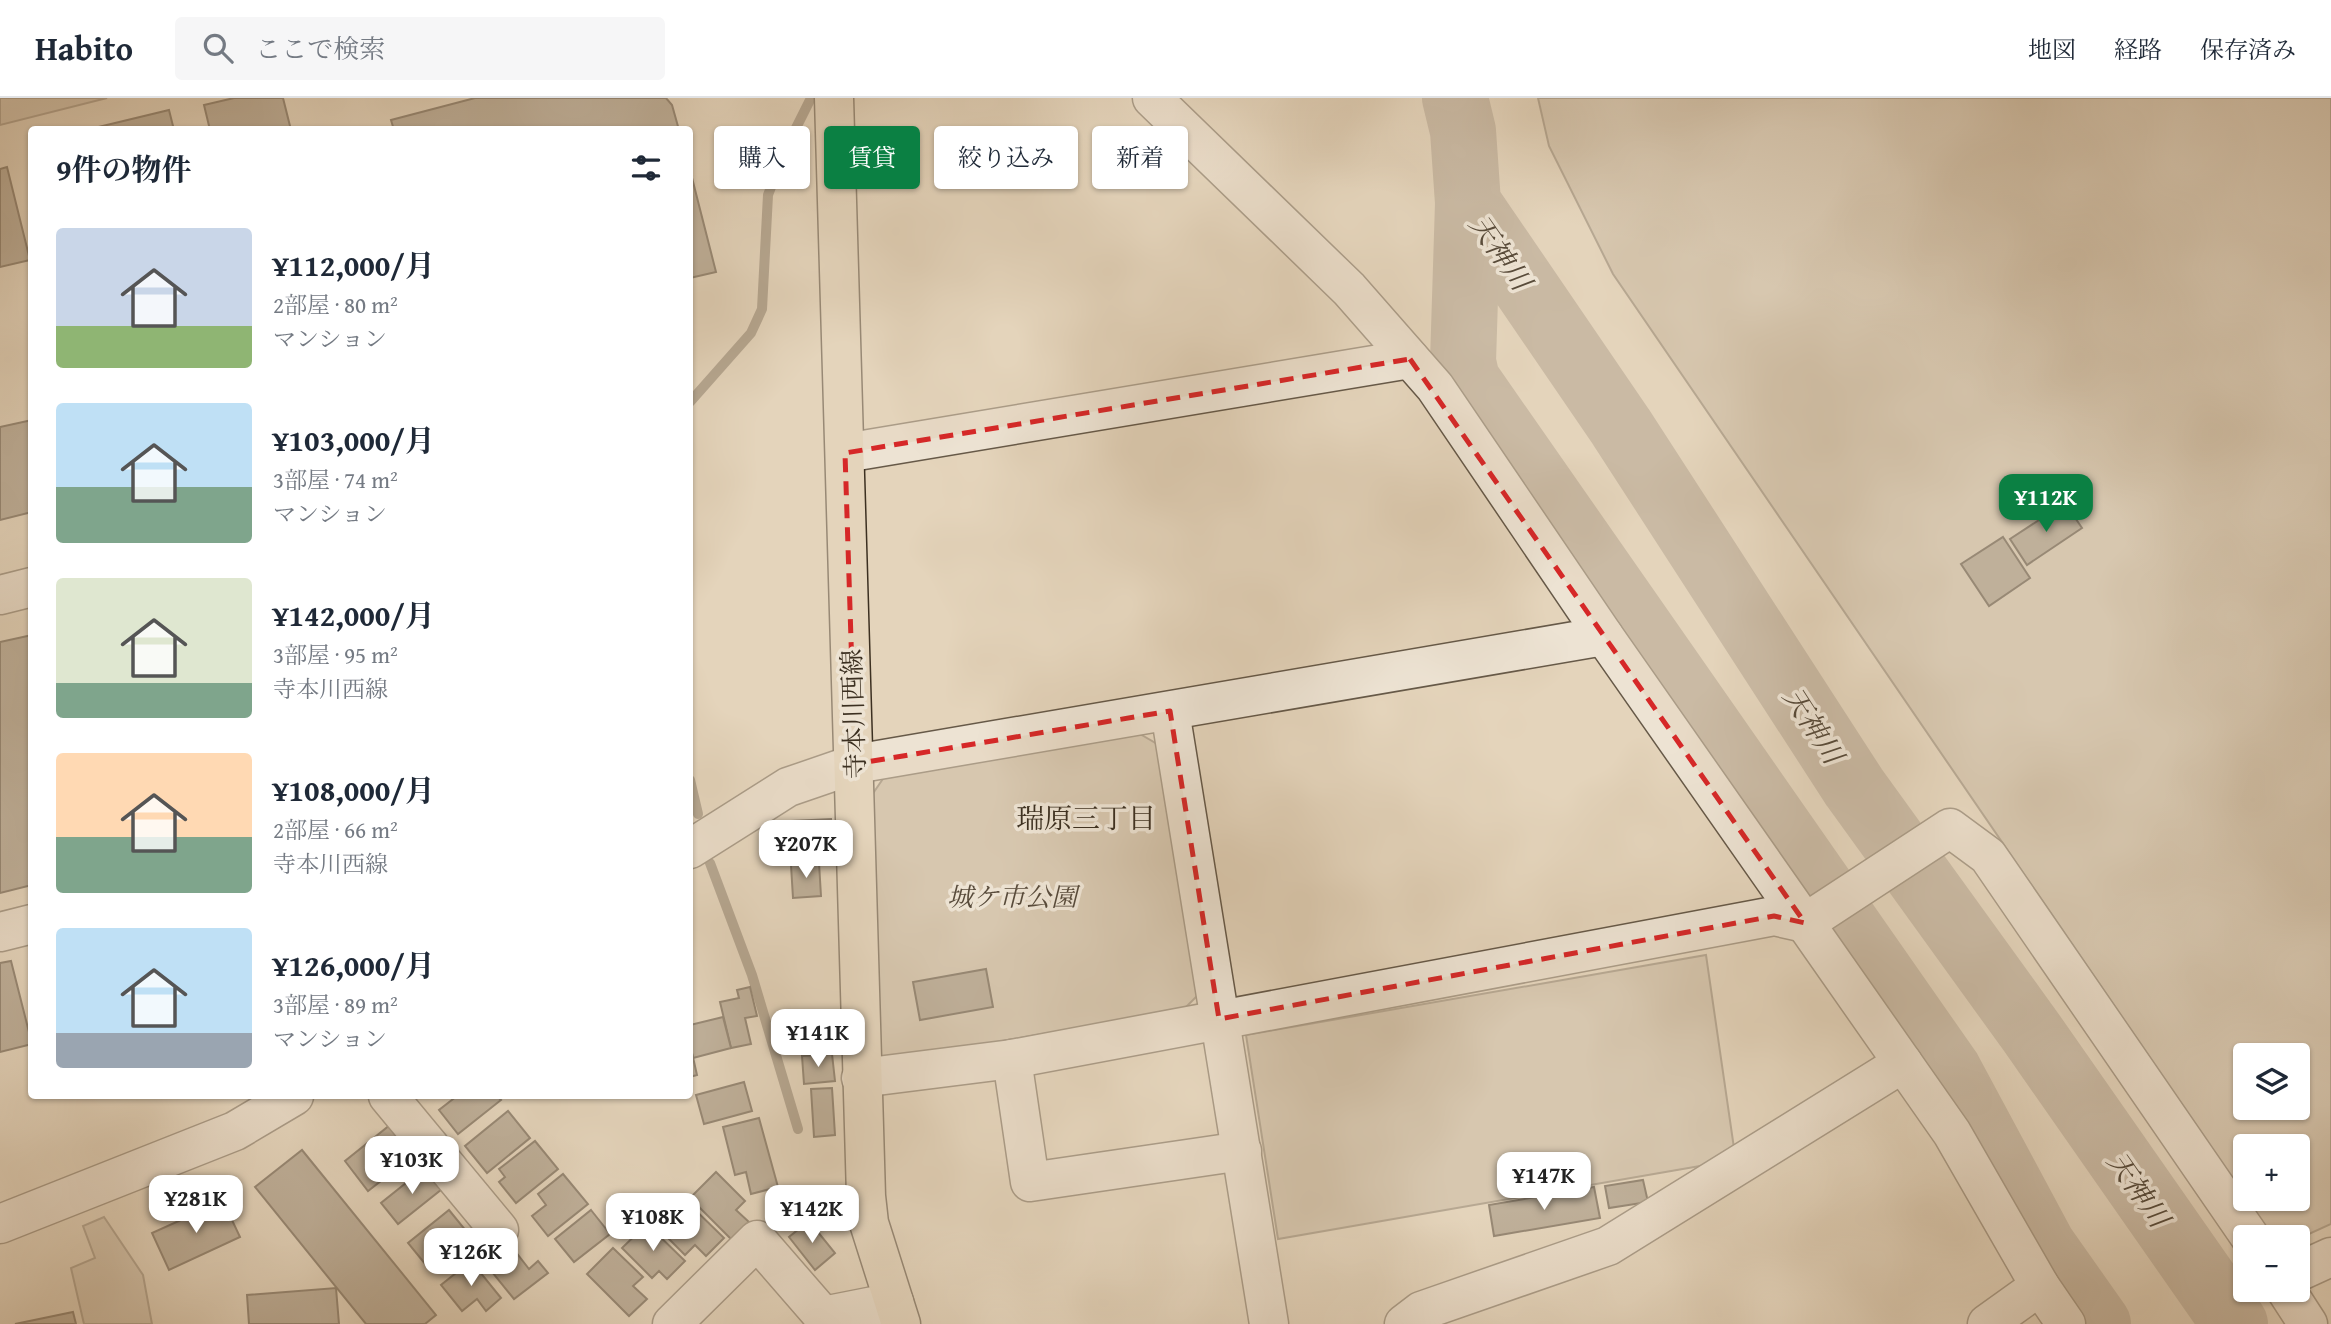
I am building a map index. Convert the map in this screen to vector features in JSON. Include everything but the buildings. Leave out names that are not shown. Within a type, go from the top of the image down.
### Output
[{"type":"main road","name":"寺本川西線","points":[[834,110],[855,764],[861,1078],[869,1223],[898,1313]]},
{"type":"street","points":[[1152,98],[1349,289],[1435,387],[1604,636],[1952,1133],[2040,1286],[2066,1324]]},
{"type":"street","points":[[845,453],[1410,359]]},
{"type":"street","points":[[0,595],[28,588]]},
{"type":"street","points":[[693,847],[788,787],[855,764],[1604,636]]},
{"type":"street","points":[[1170,711],[1269,1324]]},
{"type":"street","points":[[861,1078],[1012,1059],[1774,916],[1805,923],[1950,828],[1988,856],[2242,1225]]},
{"type":"street","points":[[0,932],[28,925]]},
{"type":"street","points":[[1012,1059],[1030,1182],[1242,1151]]},
{"type":"street","points":[[1404,1324],[1421,1311],[1608,1246],[1903,1063]]},
{"type":"street","points":[[0,1224],[235,1131],[289,1099]]},
{"type":"street","points":[[391,1099],[500,1230]]},
{"type":"street","points":[[672,1324],[757,1240],[823,1315],[898,1313]]},
{"type":"street","points":[[2310,1267],[2331,1257]]},
{"type":"street","points":[[1987,1324],[2040,1286]]},
{"type":"street","points":[[2294,1302],[2308,1324]]},
{"type":"highlighted area","points":[[1410,359],[1805,923],[1774,916],[1219,1019],[1170,711],[855,764],[845,453]]},
{"type":"green space","points":[[0,98],[107,98],[0,125]]},
{"type":"green space","points":[[1538,98],[2331,98],[2331,1224],[2310,1234],[2310,1225],[2264,1225],[2255,1211],[2310,1211],[2310,1134],[2233,1134],[2233,1179],[1613,274],[1549,146]]},
{"type":"green space","name":"城ケ市公園","points":[[1140,734],[1157,744],[1201,992],[1183,1010],[885,1061],[872,1047],[863,808],[887,773]]},
{"type":"green space","points":[[1706,955],[1735,1155],[1723,1162],[1278,1239],[1246,1035]]},
{"type":"green space","points":[[104,1217],[143,1275],[152,1324],[84,1324],[71,1268],[95,1258],[83,1226]]},
{"type":"waterway","points":[[693,399],[751,333],[762,309],[768,195],[786,148],[811,98]]},
{"type":"waterway","name":"天神川","points":[[1455,98],[1463,131],[1468,203],[1621,427],[1854,787],[2031,1032],[2235,1324]]},
{"type":"waterway","points":[[1468,203],[1463,362],[1467,380],[1949,1071],[2043,1246],[2098,1324]]},
{"type":"waterway","points":[[693,793],[698,814]]},
{"type":"waterway","points":[[710,863],[752,975],[798,1129]]},
{"type":"district","name":"瑞原三丁目","points":[[1086,817]]}]
